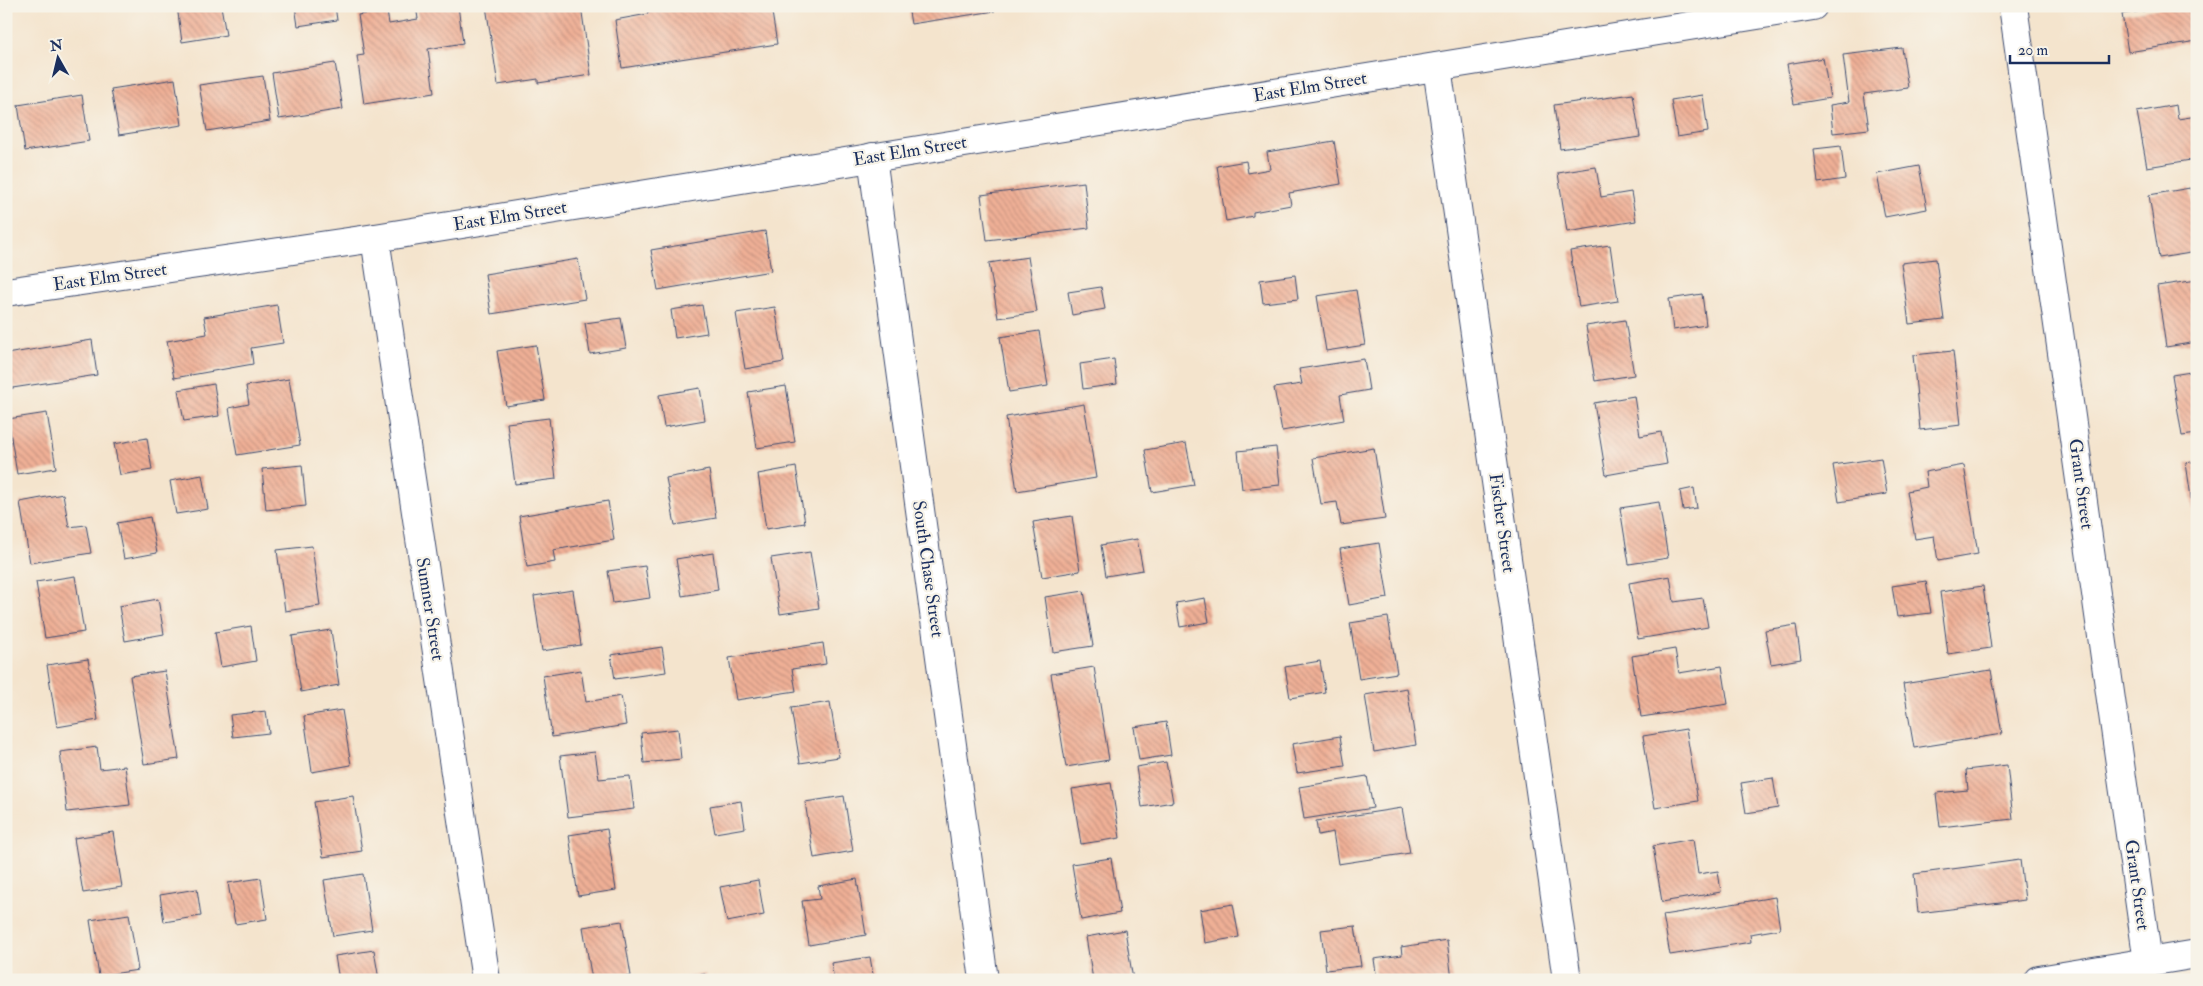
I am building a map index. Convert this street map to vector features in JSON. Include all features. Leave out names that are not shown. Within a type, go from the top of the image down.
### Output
[{"type":"street","name":"East Elm Street","points":[[6,292],[375,238],[1813,6]]},
{"type":"street","name":"Grant Street","points":[[2013,6],[2148,962]]},
{"type":"street","name":"Fischer Street","points":[[1437,67],[1567,980]]},
{"type":"street","name":"South Chase Street","points":[[872,158],[984,980]]},
{"type":"street","name":"Sumner Street","points":[[375,238],[486,980]]},
{"type":"street","points":[[2039,980],[2197,954]]},
{"type":"building","points":[[177,6],[221,6],[226,35],[182,42]]},
{"type":"building","points":[[295,6],[335,6],[337,20],[298,26]]},
{"type":"building","points":[[416,6],[458,6],[463,43],[428,49],[434,93],[364,104],[357,56],[364,55],[358,15],[387,11],[389,24],[418,19]]},
{"type":"building","points":[[486,6],[581,6],[591,75],[538,83],[538,79],[498,85]]},
{"type":"building","points":[[647,6],[771,6],[777,44],[622,68],[615,20],[648,14]]},
{"type":"building","points":[[908,6],[995,6],[995,11],[911,24]]},
{"type":"building","points":[[2175,6],[2197,6],[2197,41],[2128,52],[2122,14]]},
{"type":"building","points":[[1902,48],[1908,88],[1864,94],[1869,129],[1833,133],[1830,105],[1849,102],[1843,55]]},
{"type":"building","points":[[1823,58],[1830,98],[1794,104],[1787,64]]},
{"type":"building","points":[[335,63],[343,109],[279,119],[272,73]]},
{"type":"building","points":[[263,76],[270,121],[207,131],[199,85]]},
{"type":"building","points":[[175,79],[182,125],[119,135],[111,89]]},
{"type":"building","points":[[1633,94],[1640,137],[1560,149],[1554,105]]},
{"type":"building","points":[[82,95],[89,141],[25,151],[18,105]]},
{"type":"building","points":[[1703,95],[1708,132],[1677,137],[1671,100]]},
{"type":"building","points":[[2176,105],[2178,119],[2197,116],[2197,159],[2147,167],[2137,112]]},
{"type":"building","points":[[1334,141],[1341,184],[1289,193],[1291,205],[1253,212],[1253,216],[1226,221],[1217,166],[1246,161],[1248,173],[1270,169],[1267,152]]},
{"type":"building","points":[[1841,146],[1845,179],[1818,183],[1814,149]]},
{"type":"building","points":[[1919,166],[1927,209],[1885,217],[1877,174]]},
{"type":"building","points":[[1596,167],[1601,197],[1631,192],[1636,221],[1567,232],[1558,173]]},
{"type":"building","points":[[1084,182],[1089,228],[987,240],[981,195]]},
{"type":"building","points":[[2190,188],[2197,231],[2197,252],[2159,258],[2149,195]]},
{"type":"building","points":[[765,231],[771,271],[658,290],[651,250]]},
{"type":"building","points":[[1610,245],[1618,301],[1579,307],[1570,251]]},
{"type":"building","points":[[1028,257],[1037,312],[998,318],[989,263]]},
{"type":"building","points":[[578,259],[585,299],[491,314],[485,274]]},
{"type":"building","points":[[1936,259],[1944,320],[1909,324],[1901,263]]},
{"type":"building","points":[[1295,275],[1298,299],[1263,303],[1260,280]]},
{"type":"building","points":[[2197,280],[2197,342],[2166,347],[2157,286]]},
{"type":"building","points":[[1101,287],[1105,309],[1072,315],[1068,292]]},
{"type":"building","points":[[1356,290],[1365,345],[1326,351],[1317,296]]},
{"type":"building","points":[[1702,294],[1706,325],[1673,330],[1669,299]]},
{"type":"building","points":[[277,305],[283,343],[251,348],[253,364],[174,378],[167,341],[207,334],[204,317]]},
{"type":"building","points":[[702,305],[707,333],[675,338],[671,310]]},
{"type":"building","points":[[775,307],[784,362],[745,369],[736,313]]},
{"type":"building","points":[[621,318],[626,348],[590,354],[585,323]]},
{"type":"building","points":[[1625,320],[1634,375],[1595,381],[1586,326]]},
{"type":"building","points":[[1039,331],[1048,386],[1009,392],[1000,337]]},
{"type":"building","points":[[92,340],[97,375],[6,389],[6,354]]},
{"type":"building","points":[[536,345],[545,400],[506,406],[497,351]]},
{"type":"building","points":[[1953,351],[1961,425],[1920,430],[1913,355]]},
{"type":"building","points":[[1114,359],[1117,384],[1083,389],[1080,364]]},
{"type":"building","points":[[1364,359],[1369,390],[1340,395],[1344,420],[1282,431],[1274,388],[1302,384],[1299,369]]},
{"type":"building","points":[[2197,371],[2197,434],[2182,436],[2172,375]]},
{"type":"building","points":[[289,379],[300,445],[237,455],[229,408],[249,404],[246,386]]},
{"type":"building","points":[[214,384],[219,416],[184,421],[178,390]]},
{"type":"building","points":[[786,386],[795,442],[757,448],[748,392]]},
{"type":"building","points":[[700,388],[705,420],[664,427],[659,395]]},
{"type":"building","points":[[1634,396],[1640,436],[1661,432],[1667,464],[1606,475],[1594,403]]},
{"type":"building","points":[[1084,404],[1096,478],[1017,491],[1006,417]]},
{"type":"building","points":[[47,413],[56,468],[17,474],[8,419]]},
{"type":"building","points":[[549,418],[556,479],[515,484],[507,423]]},
{"type":"building","points":[[147,438],[152,470],[120,475],[114,444]]},
{"type":"building","points":[[1186,443],[1194,485],[1152,492],[1145,450]]},
{"type":"building","points":[[1276,447],[1280,485],[1242,489],[1238,451]]},
{"type":"building","points":[[1374,448],[1385,519],[1341,525],[1337,502],[1321,504],[1313,458]]},
{"type":"building","points":[[1881,458],[1887,494],[1839,502],[1833,465]]},
{"type":"building","points":[[2197,461],[2197,524],[2195,525],[2186,463]]},
{"type":"building","points":[[302,465],[306,506],[266,510],[262,469]]},
{"type":"building","points":[[1964,465],[1978,554],[1938,561],[1934,536],[1915,539],[1907,491],[1927,487],[1925,472]]},
{"type":"building","points":[[796,467],[805,523],[766,529],[758,474]]},
{"type":"building","points":[[709,470],[716,518],[675,525],[666,478]]},
{"type":"building","points":[[202,475],[208,509],[176,514],[170,481]]},
{"type":"building","points":[[1694,488],[1697,508],[1683,510],[1680,491]]},
{"type":"building","points":[[63,494],[69,527],[86,525],[91,553],[30,563],[20,502]]},
{"type":"building","points":[[608,501],[614,540],[553,550],[555,562],[527,567],[519,516]]},
{"type":"building","points":[[1659,502],[1668,558],[1629,564],[1620,508]]},
{"type":"building","points":[[1072,516],[1080,571],[1042,577],[1033,522]]},
{"type":"building","points":[[150,517],[157,553],[124,559],[117,523]]},
{"type":"building","points":[[1137,539],[1143,570],[1106,576],[1101,545]]},
{"type":"building","points":[[1379,543],[1388,598],[1349,605],[1340,549]]},
{"type":"building","points":[[312,546],[320,606],[285,611],[277,550]]},
{"type":"building","points":[[810,552],[819,608],[780,614],[771,558]]},
{"type":"building","points":[[713,553],[718,590],[682,596],[676,559]]},
{"type":"building","points":[[645,566],[650,598],[613,603],[608,571]]},
{"type":"building","points":[[75,576],[84,632],[45,638],[36,582]]},
{"type":"building","points":[[1670,576],[1674,602],[1703,598],[1708,627],[1638,639],[1629,583]]},
{"type":"building","points":[[1926,581],[1931,613],[1897,617],[1892,586]]},
{"type":"building","points":[[1983,586],[1991,648],[1948,654],[1940,592]]},
{"type":"building","points":[[573,590],[581,645],[542,651],[534,596]]},
{"type":"building","points":[[1084,591],[1093,646],[1053,652],[1045,597]]},
{"type":"building","points":[[1205,598],[1209,622],[1180,627],[1176,603]]},
{"type":"building","points":[[158,599],[164,634],[125,641],[119,606]]},
{"type":"building","points":[[1388,617],[1397,673],[1359,679],[1350,623]]},
{"type":"building","points":[[1796,625],[1801,659],[1771,664],[1765,630]]},
{"type":"building","points":[[251,626],[256,661],[221,667],[215,632]]},
{"type":"building","points":[[331,630],[339,685],[301,692],[292,636]]},
{"type":"building","points":[[823,643],[826,664],[792,669],[796,691],[736,700],[729,658]]},
{"type":"building","points":[[662,647],[666,672],[615,679],[611,655]]},
{"type":"building","points":[[1675,649],[1679,673],[1722,666],[1728,704],[1641,717],[1632,656]]},
{"type":"building","points":[[88,659],[98,720],[57,727],[47,665]]},
{"type":"building","points":[[1320,661],[1325,692],[1290,698],[1285,667]]},
{"type":"building","points":[[1094,667],[1109,760],[1066,767],[1051,674]]},
{"type":"building","points":[[581,670],[586,702],[621,696],[626,725],[552,737],[543,676]]},
{"type":"building","points":[[1991,670],[2002,734],[1914,748],[1903,684]]},
{"type":"building","points":[[165,671],[179,759],[144,764],[130,676]]},
{"type":"building","points":[[1407,688],[1416,745],[1374,752],[1365,695]]},
{"type":"building","points":[[830,702],[839,757],[800,763],[791,708]]},
{"type":"building","points":[[342,710],[351,765],[312,772],[304,716]]},
{"type":"building","points":[[266,711],[269,733],[233,737],[230,715]]},
{"type":"building","points":[[1166,722],[1171,755],[1139,760],[1134,727]]},
{"type":"building","points":[[678,729],[681,759],[644,763],[641,733]]},
{"type":"building","points":[[1686,729],[1698,801],[1655,808],[1643,736]]},
{"type":"building","points":[[1340,736],[1345,766],[1297,773],[1292,744]]},
{"type":"building","points":[[97,747],[100,769],[125,766],[130,805],[67,812],[60,752]]},
{"type":"building","points":[[595,752],[599,779],[630,776],[634,809],[568,817],[560,756]]},
{"type":"building","points":[[1166,762],[1173,802],[1142,807],[1136,767]]},
{"type":"building","points":[[2007,765],[2013,819],[1940,827],[1936,793],[1968,790],[1966,770]]},
{"type":"building","points":[[1367,776],[1373,808],[1304,819],[1299,787]]},
{"type":"building","points":[[1773,778],[1778,808],[1746,813],[1741,783]]},
{"type":"building","points":[[1111,783],[1120,838],[1081,844],[1072,789]]},
{"type":"building","points":[[353,796],[362,851],[323,857],[314,802]]},
{"type":"building","points":[[844,796],[853,851],[814,858],[805,802]]},
{"type":"building","points":[[741,801],[745,828],[715,833],[710,806]]},
{"type":"building","points":[[1402,808],[1410,853],[1338,864],[1333,832],[1318,835],[1316,821]]},
{"type":"building","points":[[607,829],[616,890],[578,896],[569,835]]},
{"type":"building","points":[[113,832],[122,887],[83,893],[74,838]]},
{"type":"building","points":[[1693,839],[1698,874],[1718,871],[1721,892],[1662,902],[1653,846]]},
{"type":"building","points":[[1111,858],[1120,913],[1081,920],[1072,864]]},
{"type":"building","points":[[2020,860],[2025,900],[1918,913],[1914,874]]},
{"type":"building","points":[[363,874],[372,930],[333,936],[324,880]]},
{"type":"building","points":[[261,878],[267,919],[235,924],[228,883]]},
{"type":"building","points":[[857,879],[866,935],[809,945],[802,901],[820,899],[818,886]]},
{"type":"building","points":[[758,880],[764,915],[727,922],[720,887]]},
{"type":"building","points":[[197,889],[201,916],[164,922],[160,895]]},
{"type":"building","points":[[1775,897],[1780,929],[1750,934],[1751,942],[1670,955],[1663,915]]},
{"type":"building","points":[[1233,904],[1239,937],[1205,943],[1200,910]]},
{"type":"building","points":[[129,914],[138,970],[99,976],[90,920]]},
{"type":"building","points":[[622,921],[631,976],[608,980],[592,980],[583,927]]},
{"type":"building","points":[[1355,926],[1361,966],[1326,970],[1321,930]]},
{"type":"building","points":[[1125,930],[1133,980],[1093,980],[1086,937]]},
{"type":"building","points":[[1447,940],[1452,980],[1377,980],[1374,959],[1402,955],[1401,947]]},
{"type":"building","points":[[374,950],[379,980],[339,980],[335,956]]},
{"type":"building","points":[[870,957],[874,980],[834,980],[831,963]]},
{"type":"building","points":[[705,974],[706,980],[676,980],[676,979]]}]
